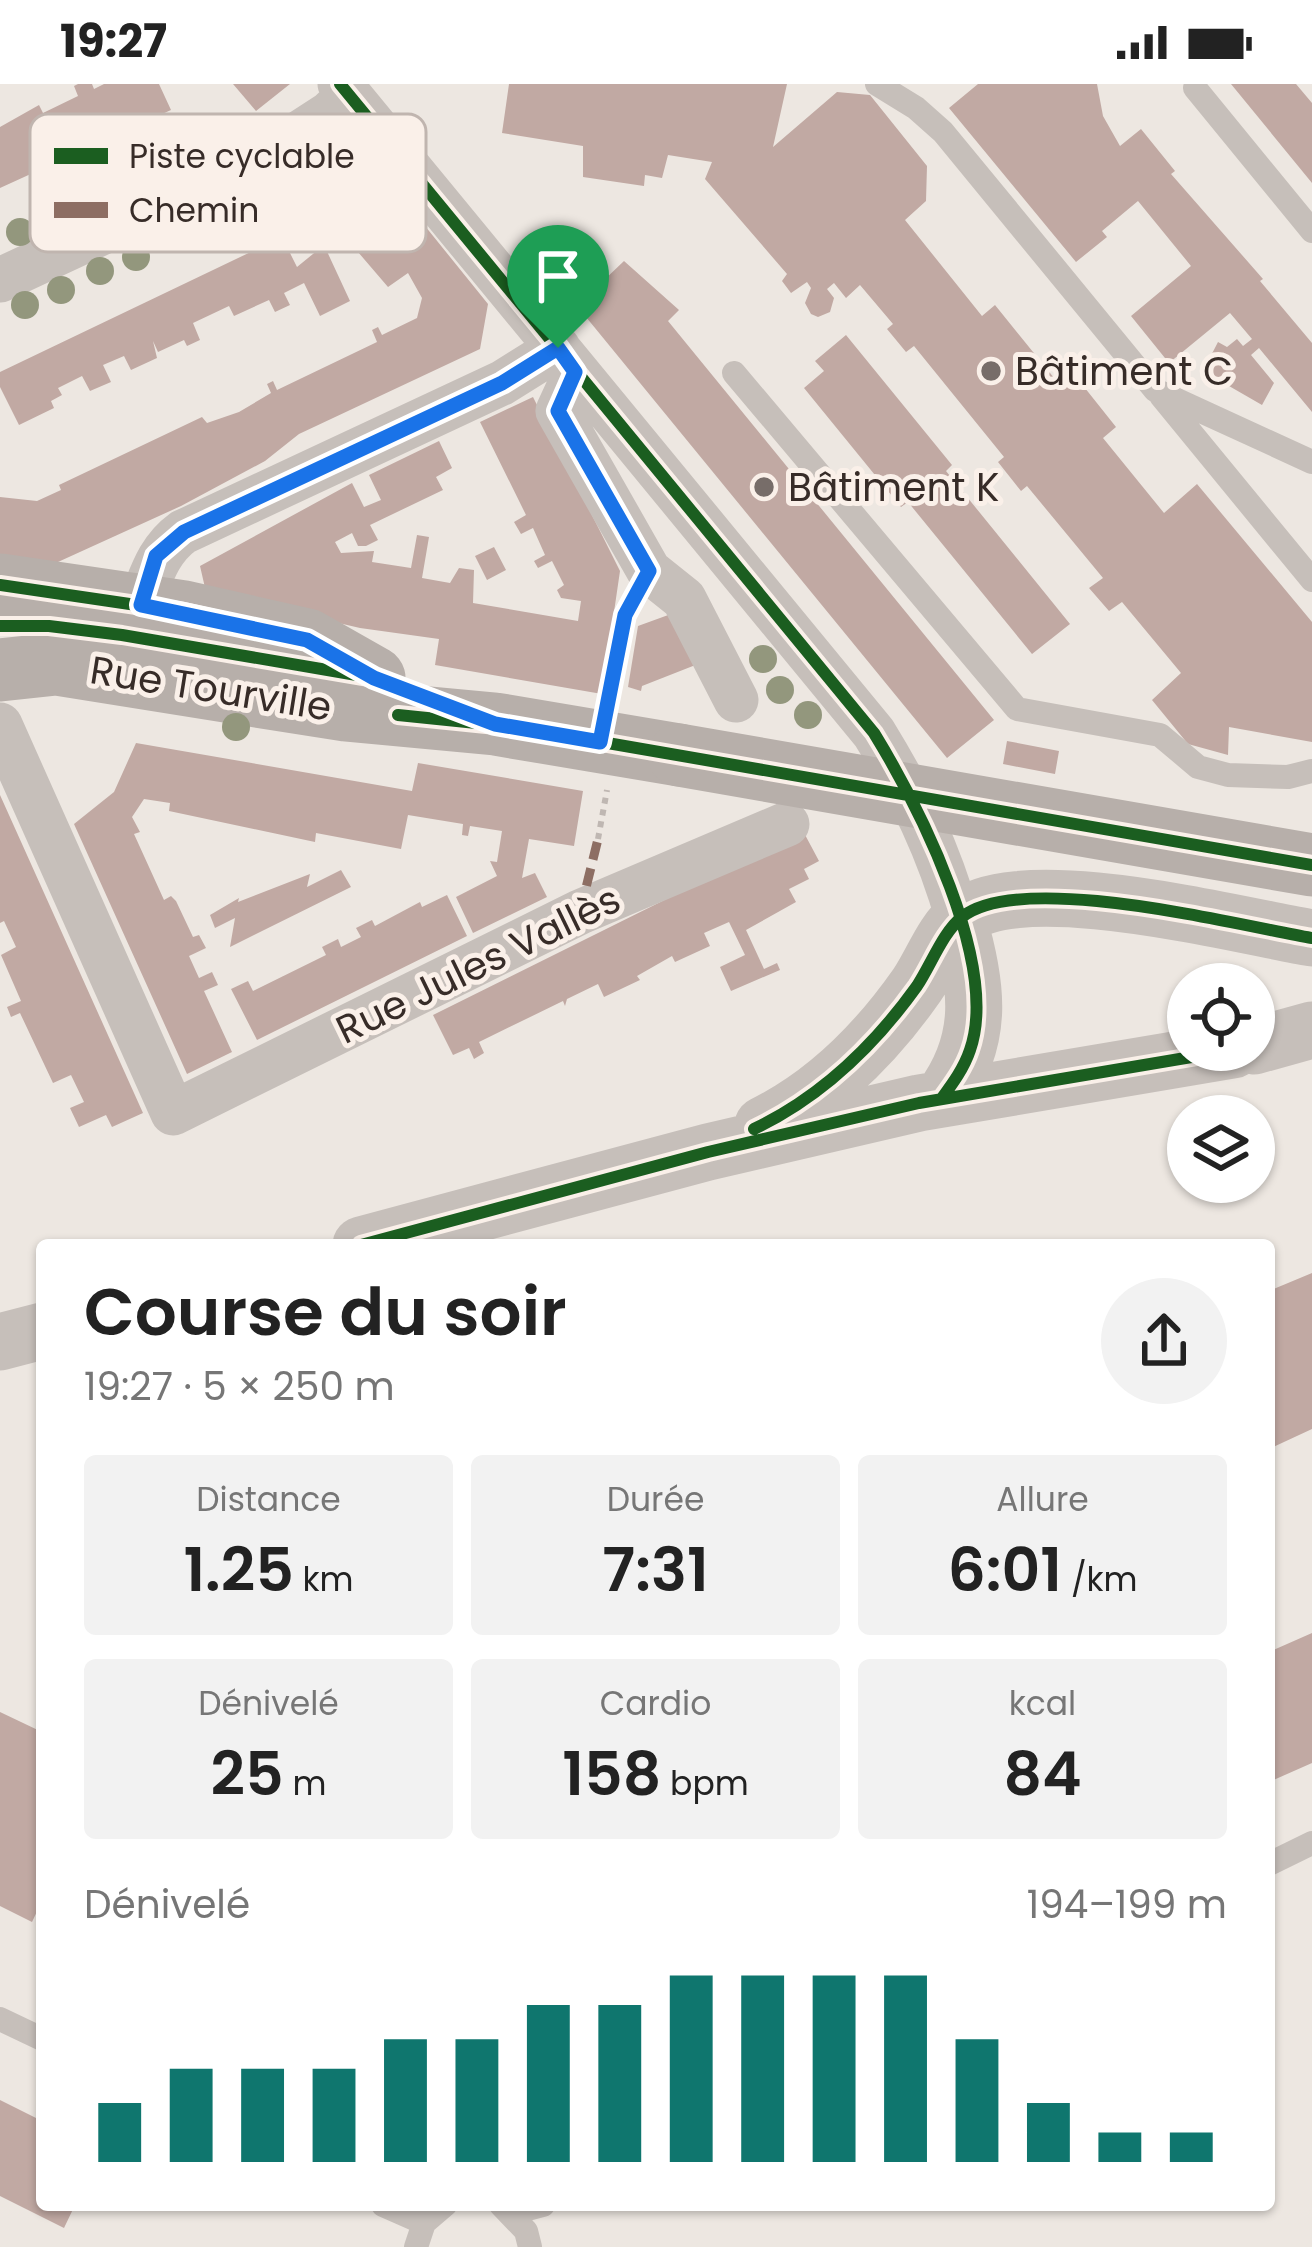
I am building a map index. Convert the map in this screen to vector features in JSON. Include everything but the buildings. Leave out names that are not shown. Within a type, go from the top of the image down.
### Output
[{"type":"main road","points":[[0,585],[132,620]]},
{"type":"main road","name":"Rue Tourville","points":[[0,626],[132,620],[307,640],[374,678],[495,724]]},
{"type":"main road","name":"Rue Tourville","points":[[0,670],[56,664],[345,710],[495,724],[1312,865]]},
{"type":"street","points":[[344,89],[365,114]]},
{"type":"street","points":[[426,189],[874,733],[931,837],[958,919],[974,1007],[965,1088]]},
{"type":"street","points":[[0,280],[60,252]]},
{"type":"street","points":[[567,360],[558,411],[649,571],[684,599],[736,700]]},
{"type":"street","points":[[132,620],[156,556],[184,532],[502,383],[567,360]]},
{"type":"street","name":"Rue Jules Vallès","points":[[0,725],[173,1113],[580,912],[787,824]]},
{"type":"street","points":[[931,837],[969,874],[1066,896],[1312,938]]},
{"type":"street","points":[[708,1151],[816,1094],[858,1057],[916,986],[958,919],[978,907],[1066,896]]},
{"type":"street","points":[[916,986],[928,1048],[965,1088]]},
{"type":"street","points":[[1275,1040],[1312,1030]]},
{"type":"street","points":[[383,1239],[965,1088],[1167,1059]]},
{"type":"street","points":[[0,1342],[36,1333]]},
{"type":"lane","points":[[877,84],[943,132],[1312,580]]},
{"type":"lane","points":[[1195,88],[1312,231]]},
{"type":"lane","points":[[734,373],[1017,709],[1160,735],[1198,766],[1228,775],[1288,777],[1312,771]]},
{"type":"lane","points":[[1155,390],[1312,462]]},
{"type":"lane","points":[[1275,1861],[1312,1843]]},
{"type":"lane","points":[[0,2019],[36,2036]]},
{"type":"lane","points":[[390,2211],[420,2235],[440,2211]]},
{"type":"lane","points":[[508,2211],[530,2247]]},
{"type":"path","points":[[608,744],[625,615],[649,571]]},
{"type":"marked path","points":[[580,912],[598,839]]},
{"type":"cycle path","points":[[340,84],[365,114]]},
{"type":"cycle path","points":[[426,189],[874,733],[932,842],[950,886],[974,974],[976,1015],[970,1050],[942,1098]]},
{"type":"cycle path","points":[[0,585],[184,612],[307,640],[353,666]]},
{"type":"cycle path","points":[[0,626],[49,626],[122,635],[374,678],[456,709]]},
{"type":"cycle path","points":[[398,715],[515,727],[1312,865]]},
{"type":"cycle path","points":[[754,1129],[802,1102],[844,1068],[917,986],[955,923],[991,904],[1031,899],[1131,905],[1312,938]]},
{"type":"cycle path","points":[[383,1239],[708,1152],[919,1103],[1167,1061]]},
{"type":"place","name":"Bâtiment C","points":[[991,371]]},
{"type":"place","name":"Bâtiment K","points":[[764,487]]},
{"type":"route","points":[[558,348],[575,372],[558,411],[649,571],[625,615],[600,742],[495,724],[374,678],[307,640],[141,605],[156,556],[184,532],[502,383],[558,348]]}]
